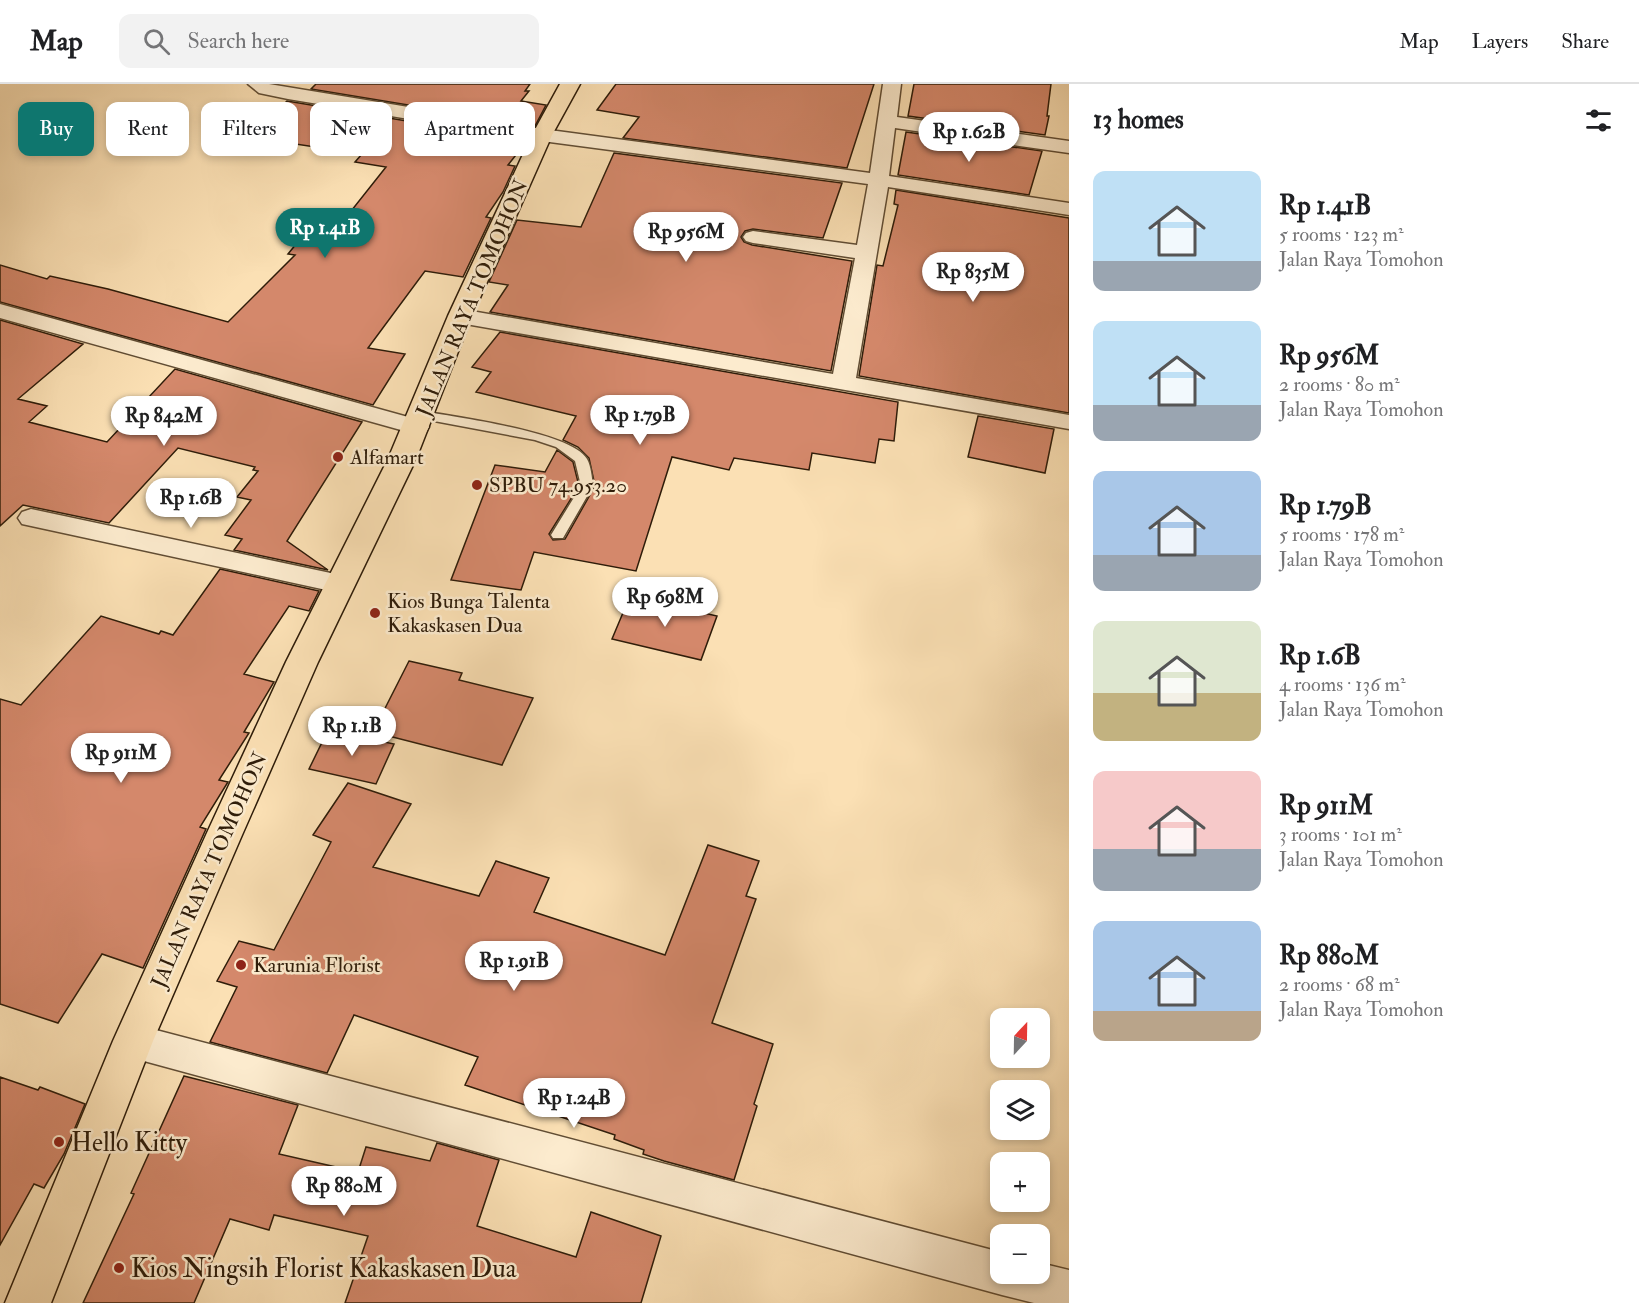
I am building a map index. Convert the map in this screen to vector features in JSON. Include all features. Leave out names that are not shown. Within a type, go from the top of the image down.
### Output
[{"type":"highway","name":"JALAN RAYA TOMOHON","points":[[28,1303],[133,1041],[297,673],[419,421],[460,316],[542,135],[570,84]]},
{"type":"street","points":[[257,84],[265,89],[288,94],[542,135],[1069,208]]},
{"type":"street","points":[[843,383],[879,180],[892,84]]},
{"type":"street","points":[[888,121],[1069,147]]},
{"type":"street","points":[[753,237],[866,253]]},
{"type":"street","points":[[0,311],[419,421]]},
{"type":"street","points":[[460,316],[1069,422]]},
{"type":"street","points":[[32,518],[340,584]]},
{"type":"street","points":[[133,1041],[990,1270]]},
{"type":"street","points":[[1043,1284],[1069,1291]]},
{"type":"lane","points":[[419,421],[537,437],[560,444],[581,459],[587,486],[558,535]]},
{"type":"building","points":[[316,84],[530,84],[525,91],[529,91],[521,101],[527,102],[404,102],[404,104],[311,89]]},
{"type":"building","points":[[616,84],[874,84],[847,168],[623,138],[639,117],[597,110]]},
{"type":"building","points":[[914,84],[1051,84],[1045,135],[908,116]]},
{"type":"building","points":[[298,103],[310,105],[310,146],[298,144]]},
{"type":"building","points":[[535,103],[546,105],[535,126]]},
{"type":"building","points":[[392,118],[404,120],[404,156],[515,156],[508,165],[515,166],[503,192],[486,217],[491,218],[463,277],[425,271],[368,348],[405,354],[373,405],[0,302],[0,265],[47,279],[50,276],[108,289],[228,322],[295,255],[288,254],[319,216],[344,220],[386,167],[355,162],[360,156],[392,156]]},
{"type":"building","points":[[906,132],[1042,151],[1029,195],[898,175]]},
{"type":"building","points":[[614,153],[842,183],[823,238],[753,229],[745,231],[741,237],[744,242],[752,245],[852,261],[831,371],[490,312],[508,285],[489,282],[517,220],[581,227]]},
{"type":"building","points":[[896,190],[1069,218],[1069,413],[859,376],[877,265],[883,266],[898,205],[894,204]]},
{"type":"building","points":[[0,320],[83,344],[18,399],[47,406],[29,422],[107,442],[175,369],[362,422],[287,541],[328,570],[234,550],[242,539],[225,535],[251,500],[237,497],[258,471],[253,470],[255,467],[178,448],[109,523],[23,505],[0,526]]},
{"type":"building","points":[[500,332],[898,402],[894,441],[879,439],[875,463],[812,453],[809,470],[734,458],[729,470],[672,457],[636,571],[534,552],[521,590],[451,580],[495,465],[545,472],[557,450],[573,462],[579,486],[549,534],[553,540],[565,539],[595,486],[589,458],[578,447],[563,440],[576,416],[476,392],[491,372],[472,367]]},
{"type":"building","points":[[978,416],[1054,429],[1045,473],[968,457]]},
{"type":"building","points":[[220,569],[319,591],[309,611],[289,606],[244,674],[274,682],[244,732],[249,733],[219,780],[228,782],[200,827],[206,829],[143,968],[102,954],[58,1023],[0,1004],[0,699],[21,705],[101,616],[159,634],[161,631],[173,635]]},
{"type":"building","points":[[630,596],[717,616],[701,660],[612,639]]},
{"type":"building","points":[[409,661],[462,673],[459,680],[533,698],[502,765],[373,732]]},
{"type":"building","points":[[328,730],[394,744],[376,784],[309,769]]},
{"type":"building","points":[[348,783],[411,804],[373,867],[479,896],[496,861],[549,878],[534,912],[665,955],[708,845],[759,861],[746,896],[756,899],[712,1023],[773,1044],[734,1180],[643,1154],[644,1150],[614,1139],[615,1135],[465,1085],[478,1057],[354,1015],[327,1073],[210,1042],[237,987],[217,981],[239,941],[274,950],[331,842],[313,835]]},
{"type":"building","points":[[184,1076],[298,1105],[279,1154],[358,1172],[366,1147],[430,1161],[437,1143],[499,1160],[477,1226],[576,1257],[591,1212],[661,1236],[641,1303],[345,1303],[368,1236],[274,1215],[269,1230],[230,1219],[194,1303],[83,1303],[134,1194],[131,1193]]},
{"type":"building","points":[[0,1077],[38,1090],[40,1087],[85,1104],[64,1154],[44,1188],[34,1184],[0,1245]]},
{"type":"place","name":"Alfamart","points":[[338,457]]},
{"type":"place","name":"SPBU 74.953.20","points":[[477,485]]},
{"type":"place","name":"Kios Bunga Talenta Kakaskasen Dua","points":[[375,613]]},
{"type":"place","name":"Karunia Florist","points":[[241,965]]},
{"type":"place","name":"Hello Kitty","points":[[59,1142]]},
{"type":"place","name":"Kios Ningsih Florist Kakaskasen Dua","points":[[119,1268]]}]
